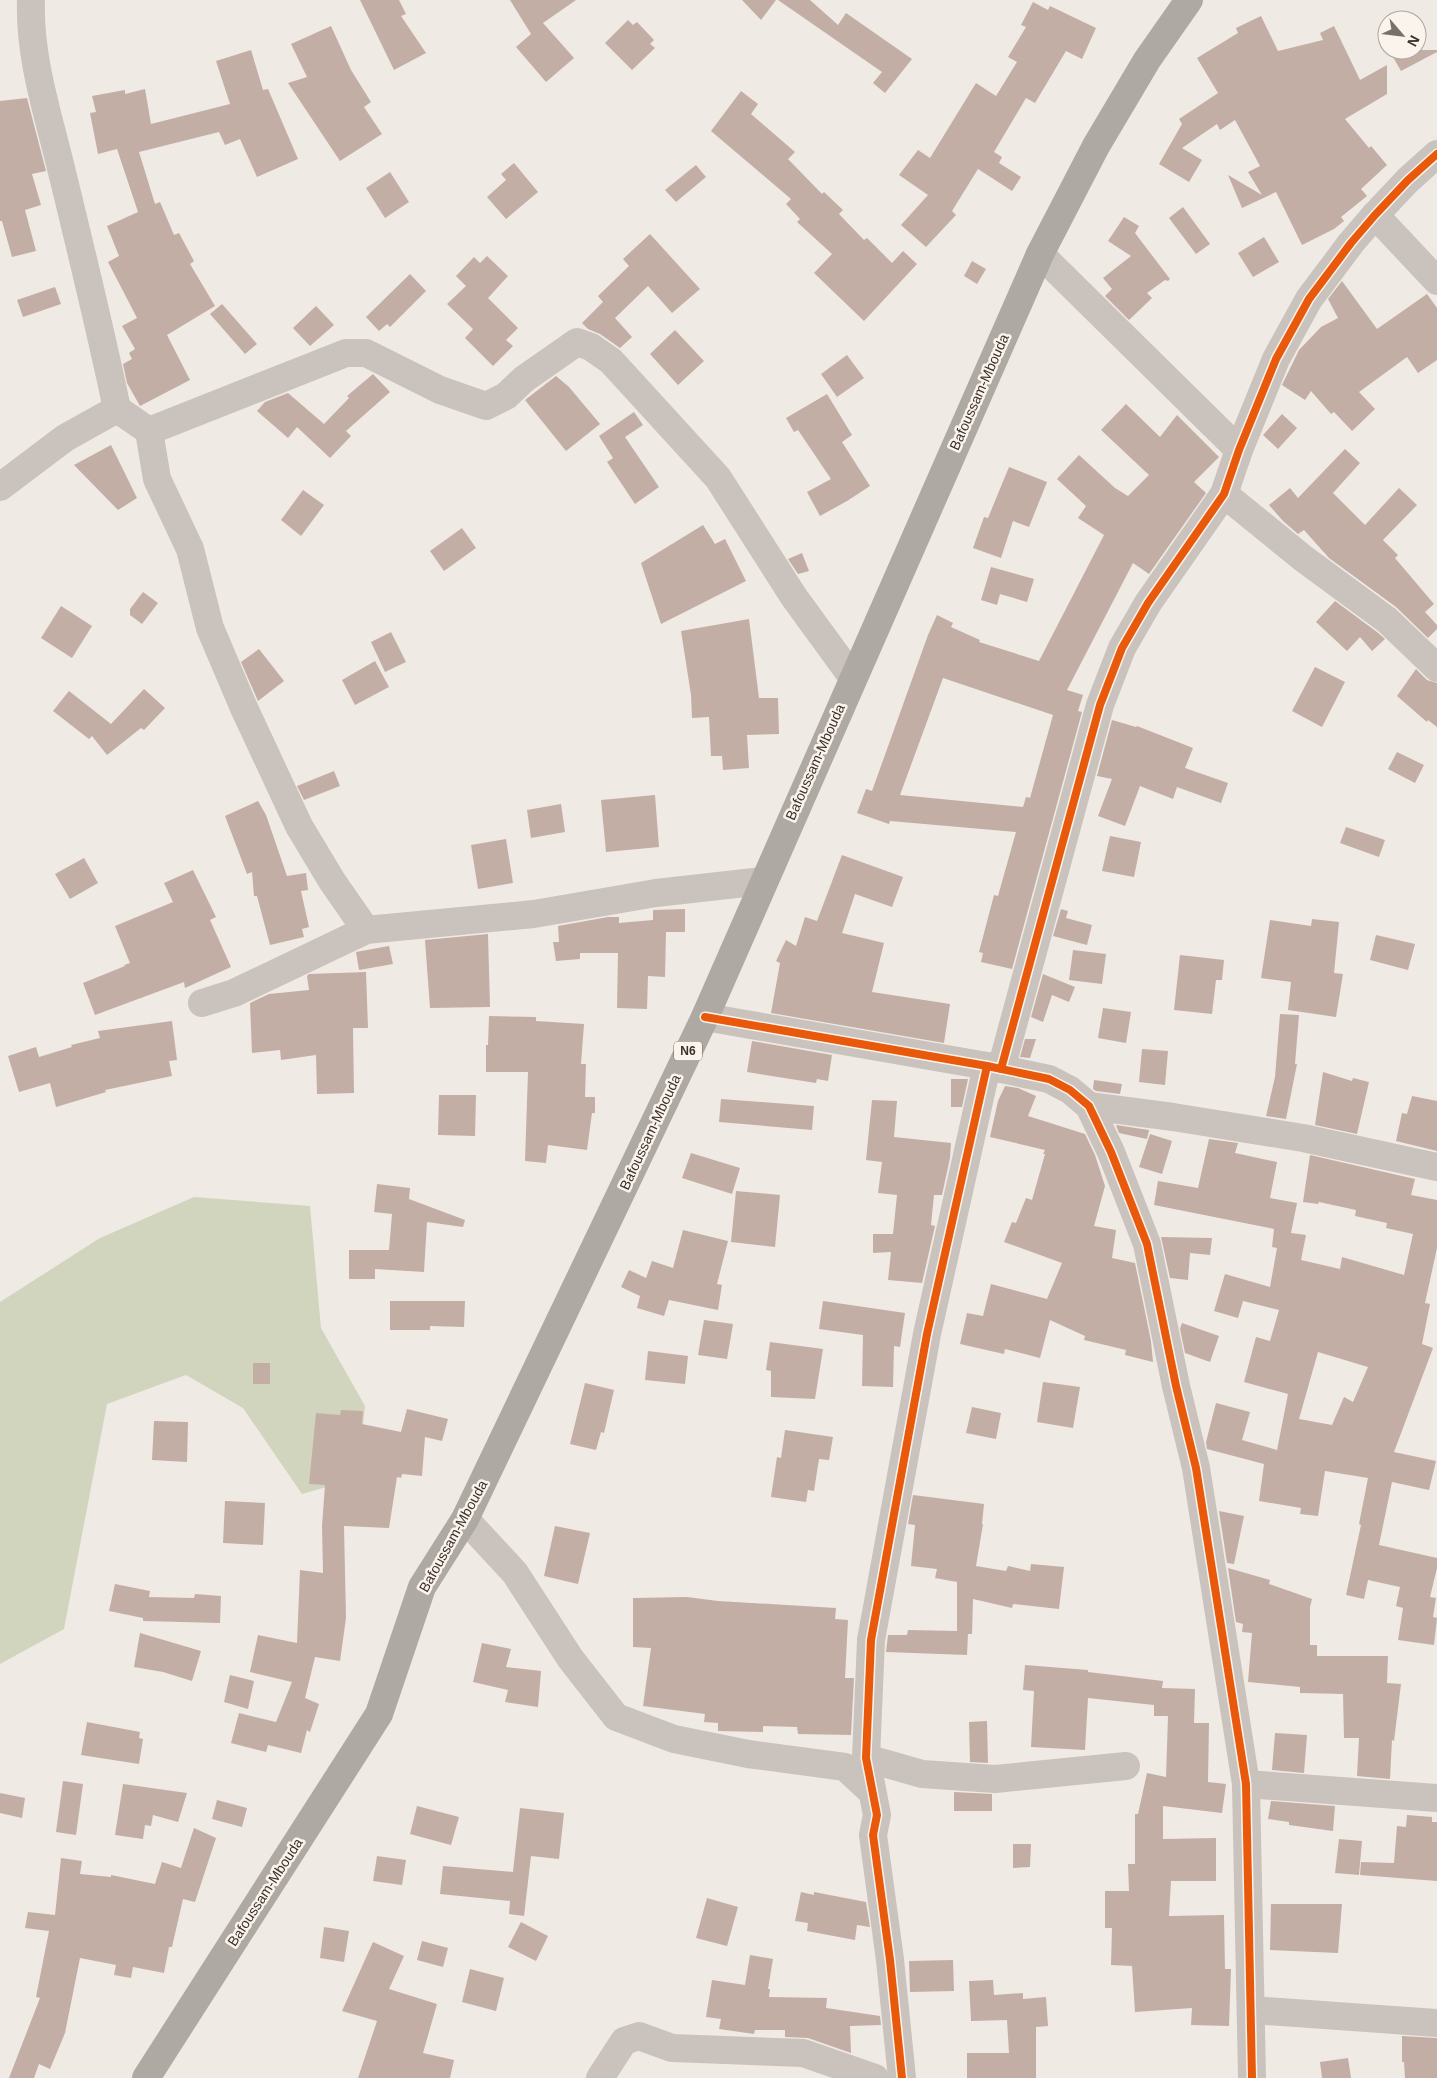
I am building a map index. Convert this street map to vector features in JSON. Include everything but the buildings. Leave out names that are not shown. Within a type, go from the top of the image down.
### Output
[{"type":"highway","name":"Bafoussam-Mbouda","points":[[146,2078],[379,1714],[422,1587],[465,1519],[704,1017],[1040,254],[1096,146],[1147,60],[1189,0]]},
{"type":"street","points":[[31,0],[30,23],[43,99],[95,306],[117,409],[149,431],[158,479],[190,549],[210,628],[244,708],[298,826],[332,881],[366,930]]},
{"type":"street","points":[[902,2078],[890,1960],[873,1835],[877,1815],[866,1758],[871,1640],[927,1334],[994,1068],[1100,705],[1122,648],[1148,603],[1224,494],[1239,450],[1276,359],[1309,298],[1350,243],[1408,180],[1437,154]]},
{"type":"street","points":[[1375,215],[1437,281]]},
{"type":"street","points":[[1040,254],[1239,450]]},
{"type":"street","points":[[149,431],[346,353],[366,353],[440,390],[486,406],[506,396],[524,379],[577,342],[591,347],[610,361],[718,478],[794,597],[852,678]]},
{"type":"street","points":[[0,486],[65,438],[117,409]]},
{"type":"street","points":[[1224,494],[1304,559],[1388,620],[1437,668]]},
{"type":"street","points":[[202,1003],[234,993],[366,930],[534,914],[646,895],[763,881]]},
{"type":"street","points":[[704,1017],[1049,1079],[1070,1090],[1089,1106],[1111,1152],[1147,1244],[1176,1386],[1196,1468],[1246,1784],[1252,2078]]},
{"type":"street","points":[[1089,1106],[1173,1116],[1293,1137],[1437,1167]]},
{"type":"street","points":[[465,1519],[515,1573],[570,1658],[616,1718],[674,1739],[748,1754],[845,1767],[872,1792]]},
{"type":"street","points":[[866,1758],[922,1774],[995,1779],[1126,1766]]},
{"type":"street","points":[[1246,1784],[1437,1798]]},
{"type":"street","points":[[1251,2010],[1437,2023]]},
{"type":"street","points":[[600,2078],[624,2041],[639,2036],[672,2048],[803,2054],[875,2078]]},
{"type":"green space","points":[[194,1197],[310,1206],[321,1328],[365,1406],[358,1478],[302,1494],[243,1408],[186,1375],[107,1404],[64,1629],[0,1664],[0,1302],[100,1238]]},
{"type":"cycle path","points":[[1001,1069],[1100,705],[1122,648],[1148,603],[1224,494],[1239,450],[1276,359],[1309,299],[1351,243],[1375,215],[1408,180],[1437,154]]},
{"type":"cycle path","points":[[705,1017],[987,1066],[1049,1079],[1070,1090],[1089,1106],[1111,1152],[1147,1244],[1176,1386],[1196,1468],[1246,1784],[1252,2078]]},
{"type":"cycle path","points":[[902,2078],[890,1960],[873,1835],[877,1815],[866,1758],[871,1640],[927,1334],[987,1066]]}]
